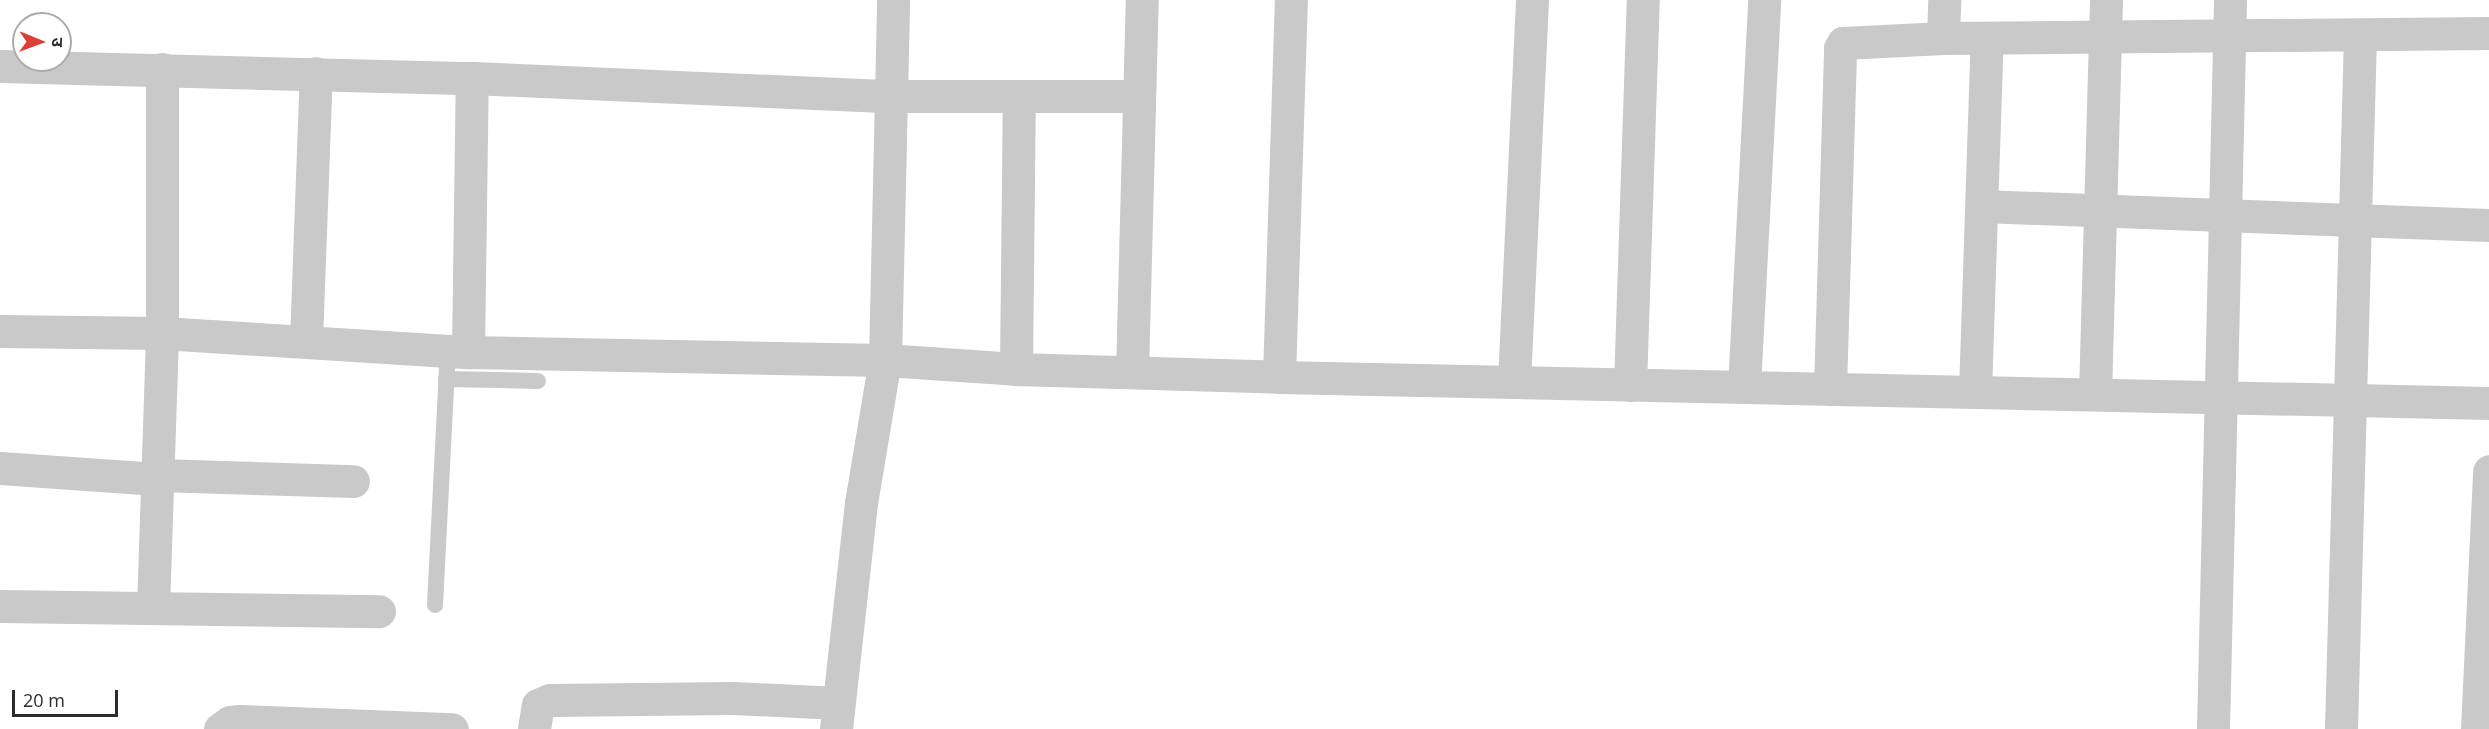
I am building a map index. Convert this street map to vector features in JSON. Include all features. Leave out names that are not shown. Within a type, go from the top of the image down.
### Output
[{"type":"street","points":[[534,729],[538,705],[550,700],[734,698],[837,716],[861,503],[885,360],[893,0]]},
{"type":"street","points":[[1132,372],[1142,0]]},
{"type":"street","points":[[1279,378],[1291,0]]},
{"type":"street","points":[[1514,382],[1532,0]]},
{"type":"street","points":[[1630,385],[1643,0]]},
{"type":"street","points":[[1744,387],[1764,0]]},
{"type":"street","points":[[1943,38],[1944,0]]},
{"type":"street","points":[[2095,394],[2106,0]]},
{"type":"street","points":[[2213,729],[2230,0]]},
{"type":"street","points":[[1830,389],[1840,48],[1851,40],[2360,37],[2489,33]]},
{"type":"street","points":[[2341,729],[2360,37]]},
{"type":"street","points":[[1975,392],[1987,39]]},
{"type":"street","points":[[0,66],[472,78],[890,96],[1138,96]]},
{"type":"street","points":[[153,608],[162,333],[162,69]]},
{"type":"street","points":[[306,341],[316,73]]},
{"type":"street","points":[[454,360],[472,78]]},
{"type":"street","points":[[1016,369],[1019,96]]},
{"type":"street","points":[[1982,206],[2355,222],[2489,225]]},
{"type":"street","points":[[0,331],[162,333],[306,341],[454,360],[885,360],[1016,369],[1279,378],[2489,403]]},
{"type":"street","points":[[0,468],[158,477],[353,481]]},
{"type":"street","points":[[2481,721],[2489,471]]},
{"type":"street","points":[[0,606],[379,611]]},
{"type":"street","points":[[220,729],[230,722],[240,721],[452,729]]},
{"type":"lane","points":[[435,605],[454,360],[538,381]]}]
